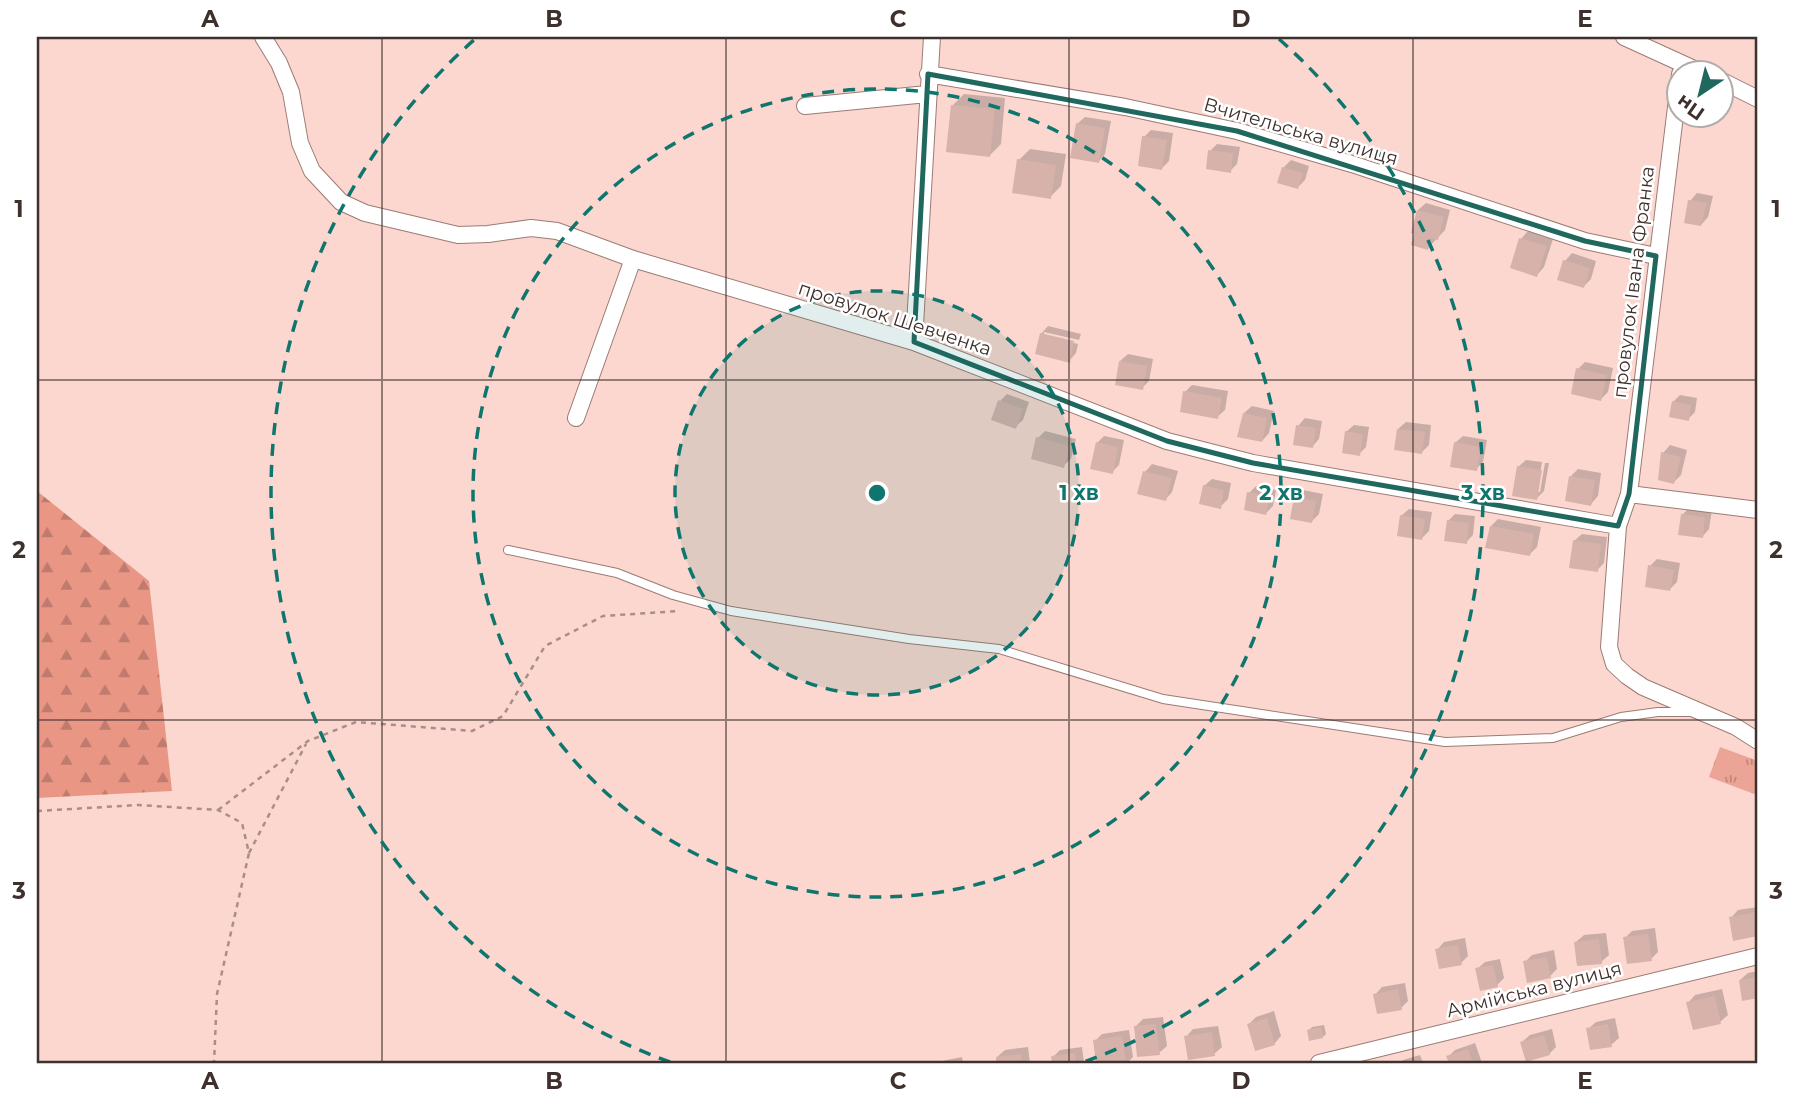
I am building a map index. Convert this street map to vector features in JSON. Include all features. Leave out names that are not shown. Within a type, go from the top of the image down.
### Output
[{"type":"street","name":"провулок Шевченка","points":[[263,37],[279,63],[291,92],[300,143],[312,172],[341,202],[365,213],[458,234],[488,234],[531,228],[557,231],[633,259],[914,342],[1167,441],[1253,463],[1618,526]]},
{"type":"street","points":[[914,342],[932,37]]},
{"type":"street","points":[[1625,37],[1666,62]]},
{"type":"street","name":"Вчительська вулиця","points":[[928,74],[1125,107],[1237,131],[1352,164],[1585,241],[1656,256]]},
{"type":"street","points":[[1736,88],[1758,99]]},
{"type":"street","points":[[804,106],[927,94]]},
{"type":"street","name":"провулок Івана Франка","points":[[1672,130],[1629,494],[1618,526],[1609,647],[1614,664],[1643,687],[1736,727],[1758,741]]},
{"type":"street","points":[[576,418],[633,259]]},
{"type":"street","points":[[1629,494],[1758,510]]},
{"type":"street","name":"Армійська вулиця","points":[[1320,1063],[1758,956]]},
{"type":"lane","points":[[508,550],[617,573],[673,595],[731,611],[909,639],[999,649],[1163,699],[1445,742],[1553,738],[1621,717],[1658,712],[1699,712]]},
{"type":"path","points":[[218,810],[308,741],[356,722],[472,732],[503,716],[545,646],[603,616],[690,611]]},
{"type":"path","points":[[215,1063],[217,994],[249,853],[308,741]]},
{"type":"path","points":[[37,811],[138,805],[218,810],[242,822],[249,853]]},
{"type":"highlighted area","points":[[928,74],[1237,131],[1585,241],[1656,256],[1629,494],[1618,526],[1253,463],[1167,441],[914,342]]},
{"type":"green space","points":[[37,491],[149,581],[172,791],[37,798]]},
{"type":"green space","points":[[1720,747],[1758,761],[1757,795],[1709,777]]},
{"type":"building","points":[[951,105],[995,109],[990,157],[946,152]]},
{"type":"building","points":[[1076,123],[1105,128],[1099,163],[1070,158]]},
{"type":"building","points":[[1142,136],[1167,140],[1162,170],[1138,166]]},
{"type":"building","points":[[1208,150],[1233,153],[1231,173],[1206,169]]},
{"type":"building","points":[[1017,159],[1056,165],[1051,199],[1012,193]]},
{"type":"building","points":[[1282,167],[1303,173],[1298,189],[1277,183]]},
{"type":"building","points":[[1688,200],[1707,203],[1701,226],[1684,223]]},
{"type":"building","points":[[1417,210],[1444,217],[1438,240],[1431,238],[1428,250],[1411,245]]},
{"type":"building","points":[[1519,238],[1547,246],[1537,277],[1510,268]]},
{"type":"building","points":[[1563,260],[1590,268],[1584,288],[1557,280]]},
{"type":"building","points":[[1040,333],[1074,341],[1070,363],[1035,354]]},
{"type":"building","points":[[1119,361],[1147,366],[1143,390],[1115,385]]},
{"type":"building","points":[[1576,368],[1607,375],[1601,401],[1571,394]]},
{"type":"building","points":[[1183,391],[1222,398],[1218,419],[1180,412]]},
{"type":"building","points":[[998,400],[1023,409],[1016,429],[991,420]]},
{"type":"building","points":[[1672,401],[1691,405],[1689,421],[1669,417]]},
{"type":"building","points":[[1243,413],[1267,418],[1262,442],[1237,437]]},
{"type":"building","points":[[1296,425],[1316,428],[1313,448],[1293,445]]},
{"type":"building","points":[[1397,429],[1425,432],[1422,454],[1394,450]]},
{"type":"building","points":[[1345,431],[1363,434],[1360,456],[1342,453]]},
{"type":"building","points":[[1036,437],[1070,446],[1064,468],[1031,459]]},
{"type":"building","points":[[1096,442],[1118,447],[1113,474],[1090,469]]},
{"type":"building","points":[[1454,442],[1481,447],[1477,471],[1450,467]]},
{"type":"building","points":[[1661,452],[1681,457],[1674,484],[1658,480]]},
{"type":"building","points":[[1517,466],[1542,470],[1537,500],[1512,496]]},
{"type":"building","points":[[1143,471],[1172,478],[1166,501],[1137,494]]},
{"type":"building","points":[[1569,476],[1595,480],[1591,506],[1565,501]]},
{"type":"building","points":[[1203,485],[1224,490],[1221,509],[1199,504]]},
{"type":"building","points":[[1247,492],[1270,496],[1266,515],[1244,510]]},
{"type":"building","points":[[1294,497],[1316,501],[1312,523],[1290,519]]},
{"type":"building","points":[[1681,514],[1705,517],[1703,538],[1678,535]]},
{"type":"building","points":[[1400,515],[1425,519],[1422,540],[1397,536]]},
{"type":"building","points":[[1447,520],[1469,523],[1467,544],[1444,541]]},
{"type":"building","points":[[1490,526],[1534,534],[1530,556],[1485,548]]},
{"type":"building","points":[[1573,540],[1601,544],[1598,572],[1569,568]]},
{"type":"building","points":[[1648,565],[1674,570],[1670,591],[1645,587]]},
{"type":"building","points":[[1756,912],[1758,936],[1733,941],[1729,917]]},
{"type":"building","points":[[1648,934],[1652,961],[1627,964],[1623,937]]},
{"type":"building","points":[[1599,939],[1602,964],[1577,966],[1574,942]]},
{"type":"building","points":[[1458,945],[1462,965],[1439,969],[1435,949]]},
{"type":"building","points":[[1547,957],[1551,978],[1527,983],[1523,961]]},
{"type":"building","points":[[1493,965],[1498,987],[1480,991],[1475,968]]},
{"type":"building","points":[[1758,977],[1758,998],[1742,1001],[1739,980]]},
{"type":"building","points":[[1398,989],[1402,1010],[1377,1014],[1373,994]]},
{"type":"building","points":[[1715,996],[1721,1024],[1693,1030],[1686,1002]]},
{"type":"building","points":[[1267,1018],[1275,1045],[1255,1051],[1247,1024]]},
{"type":"building","points":[[1156,1024],[1160,1055],[1137,1057],[1134,1026]]},
{"type":"building","points":[[1608,1024],[1612,1047],[1590,1050],[1586,1028]]},
{"type":"building","points":[[1321,1027],[1323,1038],[1309,1041],[1307,1030]]},
{"type":"building","points":[[1212,1032],[1215,1056],[1188,1060],[1184,1036]]},
{"type":"building","points":[[1544,1035],[1550,1055],[1526,1062],[1520,1042]]},
{"type":"building","points":[[1122,1036],[1126,1063],[1096,1063],[1093,1040]]},
{"type":"building","points":[[1468,1049],[1473,1063],[1449,1063],[1446,1056]]},
{"type":"building","points":[[1075,1053],[1076,1063],[1052,1063],[1051,1056]]},
{"type":"building","points":[[1021,1054],[1022,1063],[996,1063],[996,1057]]}]
